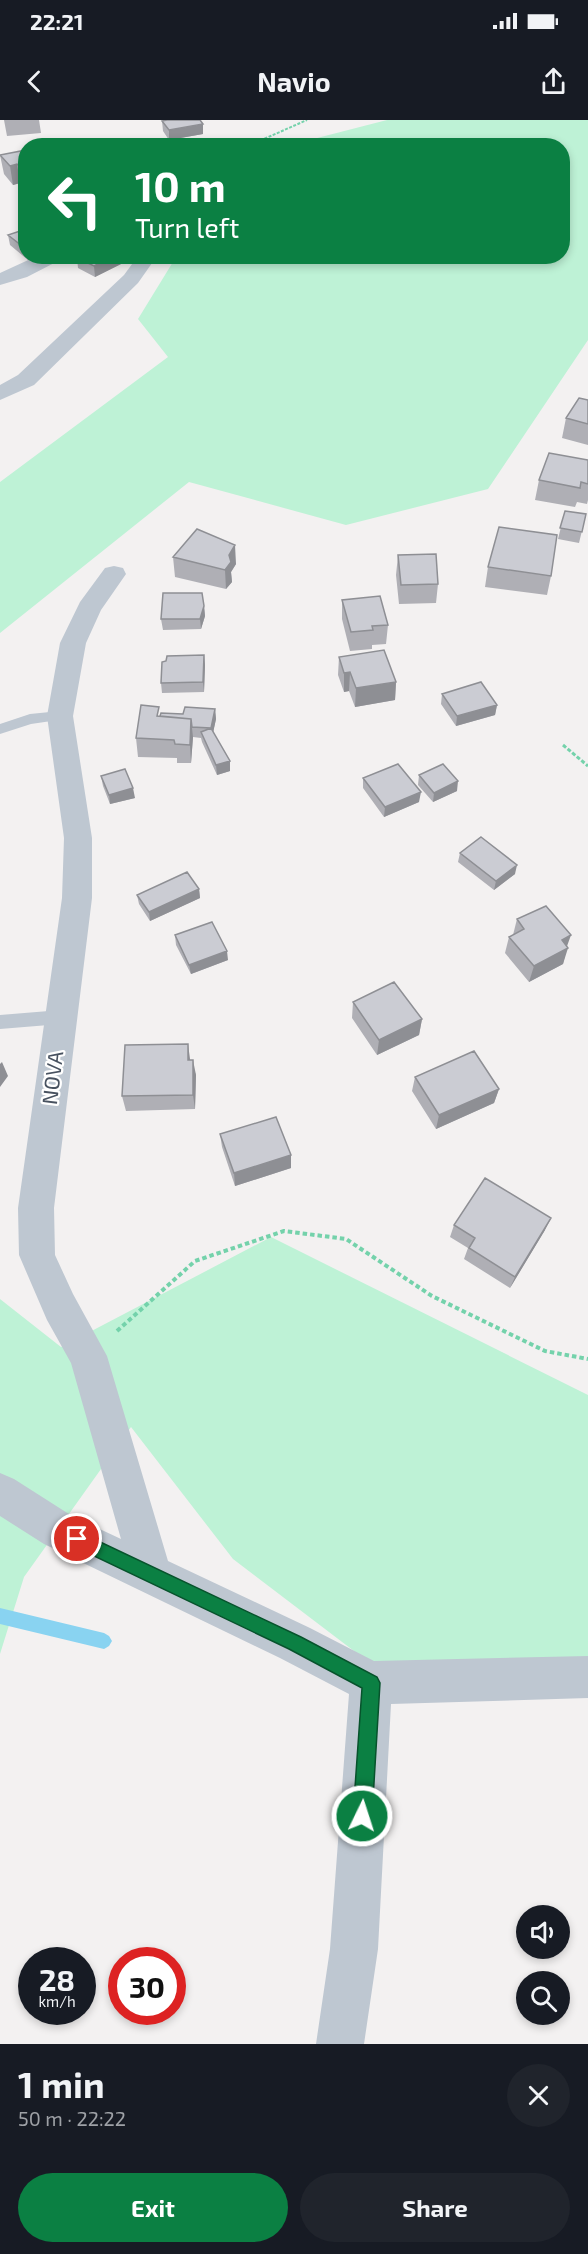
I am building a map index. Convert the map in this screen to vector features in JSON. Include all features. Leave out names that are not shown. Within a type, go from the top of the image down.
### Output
[{"type":"street","points":[[0,279],[20,273],[37,264]]},
{"type":"street","points":[[0,394],[26,380],[131,279],[142,264]]},
{"type":"street","name":"NOVA","points":[[114,574],[89,608],[73,643],[60,716],[78,838],[77,898],[36,1208],[38,1255],[60,1307],[88,1356],[153,1575]]},
{"type":"street","points":[[0,1493],[58,1530],[295,1643],[371,1683],[588,1677]]},
{"type":"street","points":[[340,2044],[354,1948],[371,1683]]},
{"type":"lane","points":[[0,729],[30,718],[60,716]]},
{"type":"lane","points":[[0,1022],[61,1017]]},
{"type":"path","points":[[266,138],[307,120]]},
{"type":"path","points":[[562,745],[588,766]]},
{"type":"path","points":[[88,1356],[195,1261],[284,1231],[346,1239],[432,1296],[545,1351],[588,1359]]},
{"type":"green space","points":[[387,120],[588,120],[588,340],[488,489],[346,525],[189,482],[0,633],[0,482],[168,357],[138,319],[172,264],[570,264],[570,138],[317,138]]},
{"type":"green space","points":[[271,1237],[588,1395],[588,1659],[375,1667],[233,1559],[131,1427],[24,1577],[0,1654],[0,1299],[61,1347]]},
{"type":"building","points":[[200,120],[203,124],[169,130],[162,121]]},
{"type":"building","points":[[18,152],[18,165],[10,166],[0,155]]},
{"type":"building","points":[[18,232],[18,243],[8,235]]},
{"type":"building","points":[[579,398],[588,400],[588,424],[566,418]]},
{"type":"building","points":[[549,453],[588,460],[588,484],[581,482],[580,488],[539,480]]},
{"type":"building","points":[[565,511],[586,514],[582,532],[560,528]]},
{"type":"building","points":[[499,527],[557,535],[551,576],[488,567]]},
{"type":"building","points":[[197,529],[235,545],[229,555],[231,562],[225,570],[173,557]]},
{"type":"building","points":[[436,554],[438,584],[401,585],[398,555]]},
{"type":"building","points":[[163,593],[202,593],[204,606],[200,619],[161,619]]},
{"type":"building","points":[[380,596],[388,625],[372,626],[373,630],[351,632],[342,600]]},
{"type":"building","points":[[384,650],[396,682],[356,688],[350,672],[344,673],[339,657]]},
{"type":"building","points":[[204,655],[203,682],[161,683],[162,662],[166,661],[167,656]]},
{"type":"building","points":[[481,682],[497,705],[457,716],[442,694]]},
{"type":"building","points":[[141,705],[159,707],[157,716],[191,719],[190,745],[175,744],[174,740],[136,738]]},
{"type":"building","points":[[185,707],[215,709],[211,728],[192,727],[191,719],[160,716],[161,713],[183,714]]},
{"type":"building","points":[[211,728],[230,761],[216,765],[201,732]]},
{"type":"building","points":[[398,764],[421,792],[385,807],[363,778]]},
{"type":"building","points":[[443,764],[458,781],[434,793],[419,775]]},
{"type":"building","points":[[125,769],[133,788],[109,795],[101,776]]},
{"type":"building","points":[[481,837],[517,865],[496,881],[460,853]]},
{"type":"building","points":[[187,872],[199,889],[149,912],[137,895]]},
{"type":"building","points":[[546,906],[571,935],[562,940],[568,948],[534,966],[509,937],[524,929],[517,919]]},
{"type":"building","points":[[212,922],[227,951],[189,965],[175,935]]},
{"type":"building","points":[[394,982],[422,1019],[379,1040],[353,1002]]},
{"type":"building","points":[[188,1044],[188,1060],[193,1060],[193,1095],[122,1096],[125,1045]]},
{"type":"building","points":[[474,1051],[499,1089],[439,1115],[415,1077]]},
{"type":"building","points":[[276,1117],[291,1155],[234,1173],[220,1134]]},
{"type":"building","points":[[485,1178],[551,1218],[515,1277],[469,1248],[475,1238],[454,1225]]},
{"type":"waterway","points":[[0,1616],[104,1641]]},
{"type":"route","points":[[77,1539],[295,1643],[371,1683],[362,1816]]}]
